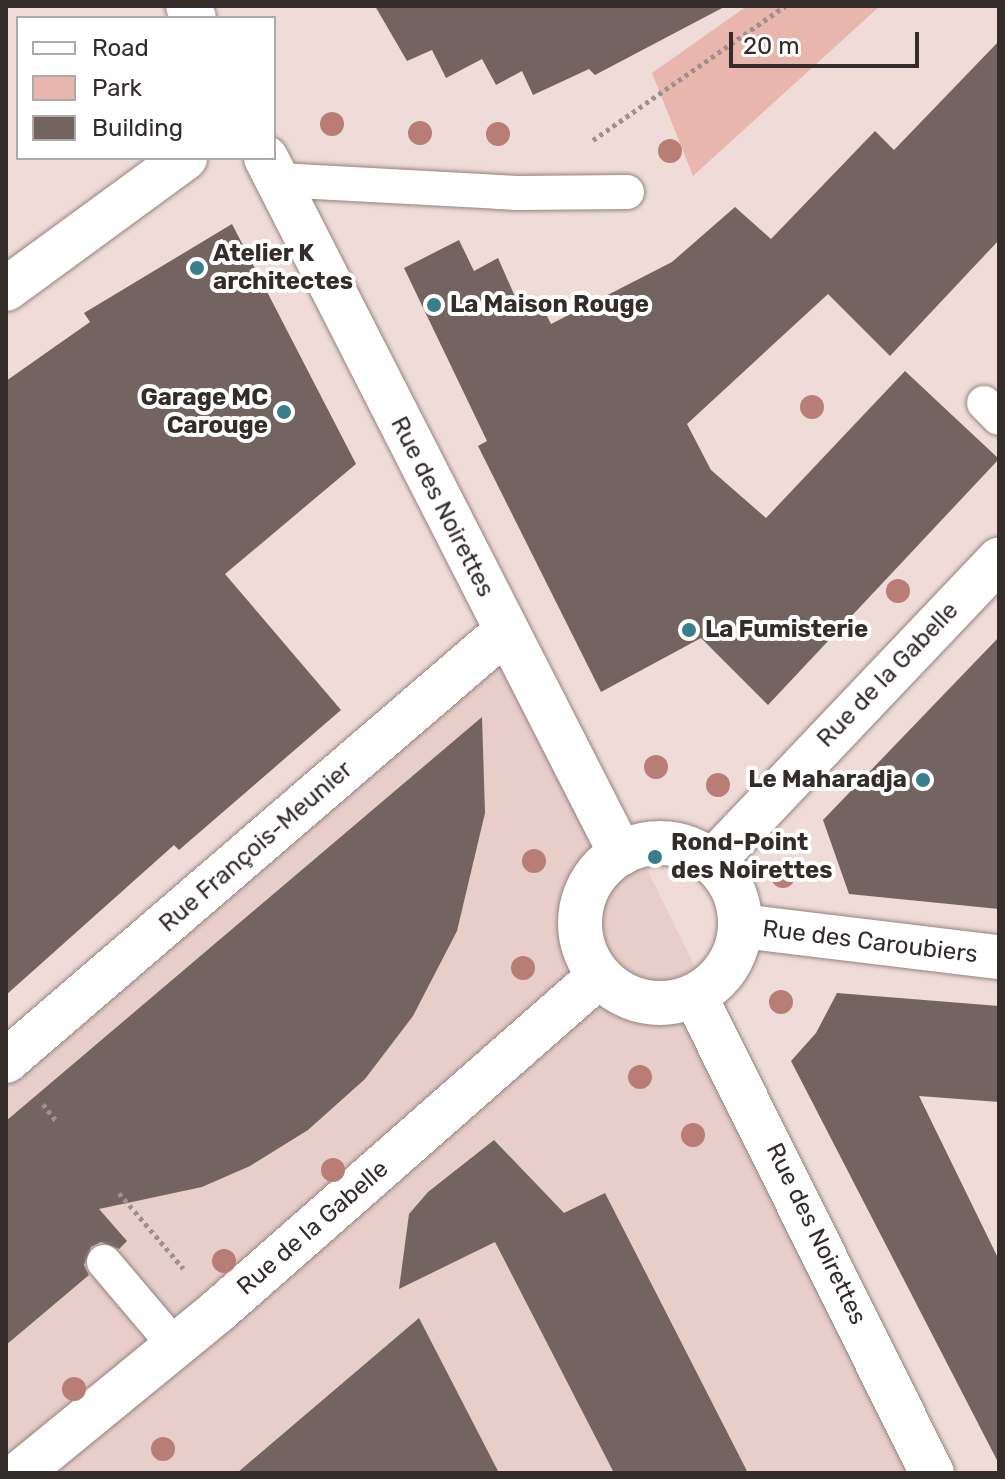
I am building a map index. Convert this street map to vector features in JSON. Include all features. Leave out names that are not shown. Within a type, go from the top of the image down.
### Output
[{"type":"street","points":[[6,289],[182,160]]},
{"type":"street","name":"Rue des Noirettes","points":[[272,169],[505,632],[582,770],[621,854]]},
{"type":"street","name":"Rue de la Gabelle","points":[[712,862],[999,560]]},
{"type":"street","name":"Rue François-Meunier","points":[[6,1061],[505,632]]},
{"type":"street","points":[[659,843],[683,846],[712,862],[732,886],[741,926],[734,953],[717,980],[695,996],[646,1003],[624,996],[599,976],[580,926],[583,903],[593,880],[621,854],[659,843]]},
{"type":"street","name":"Rue des Caroubiers","points":[[741,926],[999,957]]},
{"type":"street","name":"Rue de la Gabelle","points":[[20,1473],[176,1347],[599,976]]},
{"type":"street","name":"Rue des Noirettes","points":[[695,996],[932,1473]]},
{"type":"lane","points":[[272,169],[517,193],[627,192]]},
{"type":"lane","points":[[104,1262],[176,1347]]},
{"type":"path","points":[[517,193],[785,6]]},
{"type":"path","points":[[119,1193],[219,1310]]},
{"type":"shaded area","points":[[515,602],[945,1473],[6,1473],[6,1033]]},
{"type":"green space","points":[[747,6],[880,6],[693,176],[652,73]]},
{"type":"building","points":[[375,6],[726,6],[595,75],[589,69],[533,95],[522,71],[496,85],[482,59],[446,78],[432,50],[407,61]]},
{"type":"building","points":[[999,41],[999,240],[890,356],[828,294],[687,424],[711,470],[766,518],[905,371],[999,459],[768,705],[701,638],[601,692],[478,446],[487,441],[404,268],[459,240],[474,271],[498,258],[521,310],[539,300],[551,324],[672,262],[735,207],[771,239],[875,131],[894,150]]},
{"type":"building","points":[[232,224],[356,464],[225,574],[341,710],[179,850],[174,845],[6,995],[6,381],[90,322],[84,313]]},
{"type":"building","points":[[999,637],[999,909],[849,894],[823,820]]},
{"type":"building","points":[[482,717],[485,813],[457,931],[413,1016],[365,1079],[308,1130],[250,1166],[202,1187],[99,1209],[127,1241],[119,1249],[101,1242],[91,1247],[84,1265],[89,1275],[6,1345],[6,1121]]},
{"type":"building","points":[[837,993],[999,1006],[999,1102],[919,1096],[999,1260],[999,1464],[791,1061],[816,1033]]},
{"type":"building","points":[[494,1140],[564,1213],[605,1193],[748,1473],[614,1473],[495,1242],[399,1289],[409,1214],[428,1192]]},
{"type":"building","points":[[419,1318],[499,1473],[237,1473]]},
{"type":"place","name":"Atelier K architectes","points":[[197,268]]},
{"type":"place","name":"La Maison Rouge","points":[[434,305]]},
{"type":"place","name":"Garage MC Carouge","points":[[284,412]]},
{"type":"place","name":"La Fumisterie","points":[[689,630]]},
{"type":"place","name":"Le Maharadja","points":[[923,780]]},
{"type":"place","name":"Rond-Point des Noirettes","points":[[655,857]]}]
